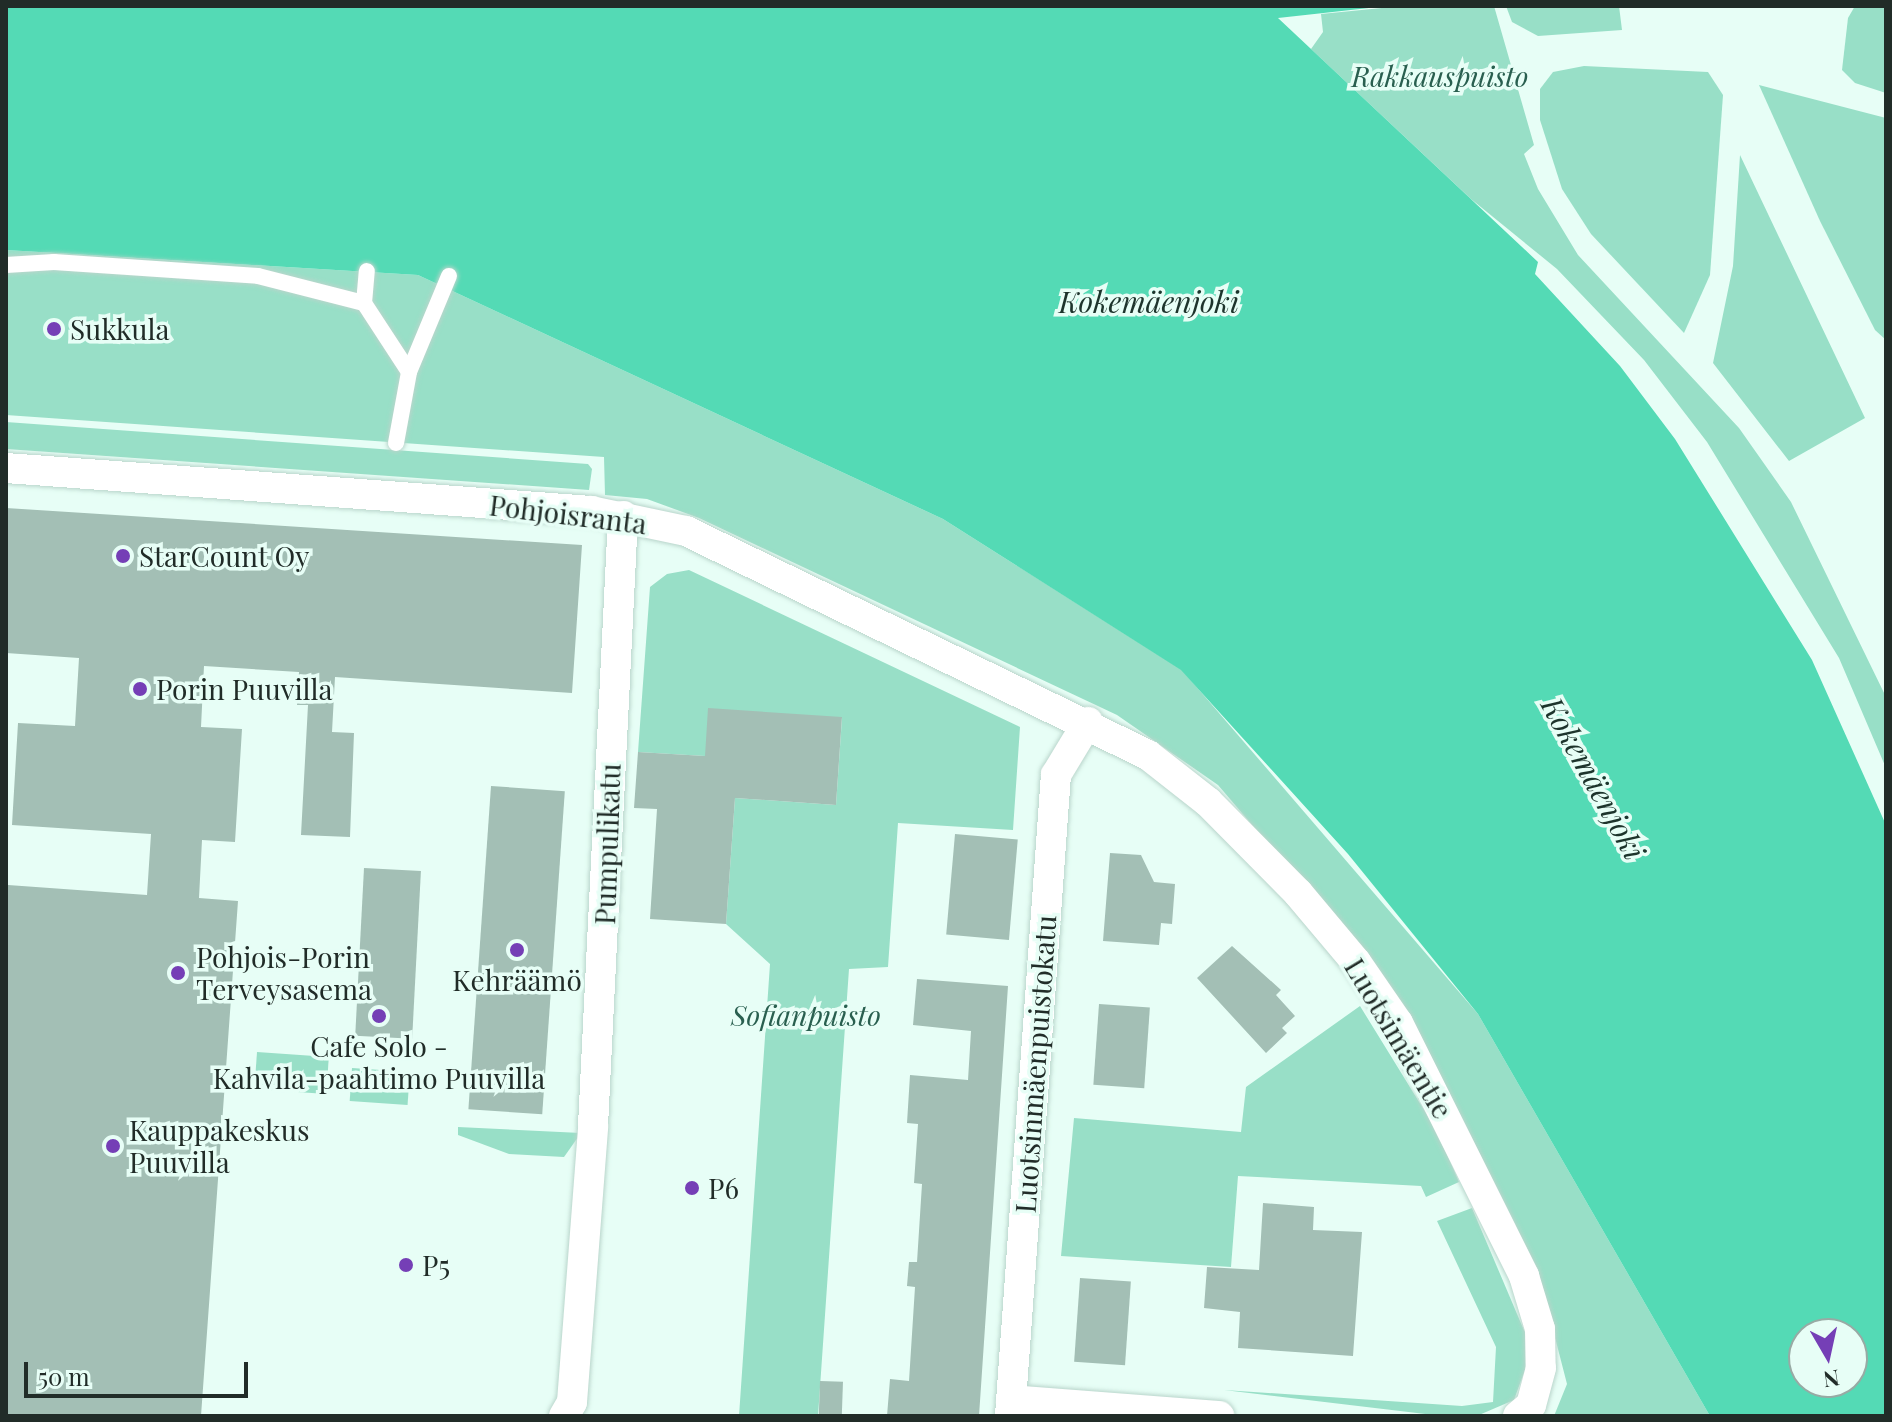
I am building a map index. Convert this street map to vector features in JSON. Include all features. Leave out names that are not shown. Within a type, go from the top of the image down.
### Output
[{"type":"street","name":"Pohjoisranta","points":[[6,468],[623,516],[686,531],[759,563],[1088,722]]},
{"type":"street","name":"Pumpulikatu","points":[[564,1416],[572,1402],[590,1173],[623,516]]},
{"type":"street","name":"Luotsinmäenpuistokatu","points":[[1010,1408],[1056,775],[1088,722]]},
{"type":"street","name":"Luotsimäentie","points":[[1088,722],[1148,755],[1208,802],[1356,962],[1398,1023],[1524,1276],[1540,1329],[1541,1368],[1525,1410]]},
{"type":"street","points":[[1010,1408],[1205,1415]]},
{"type":"lane","points":[[6,265],[54,262],[189,266],[258,276],[364,303]]},
{"type":"lane","points":[[367,271],[364,303],[409,372]]},
{"type":"lane","points":[[396,443],[409,372],[449,276]]},
{"type":"green space","name":"Rakkauspuisto","points":[[1402,6],[1494,6],[1534,145],[1524,154],[1538,189],[1578,255],[1739,428],[1791,502],[1886,697],[1886,768],[1839,658],[1707,442],[1644,360],[1557,269],[1471,199],[1311,49],[1323,32],[1321,14]]},
{"type":"green space","points":[[1506,6],[1619,6],[1622,30],[1538,36],[1512,22]]},
{"type":"green space","points":[[1855,6],[1886,6],[1886,93],[1855,83],[1842,70],[1848,18]]},
{"type":"green space","points":[[1584,66],[1708,72],[1723,95],[1710,275],[1684,333],[1591,234],[1562,189],[1540,120],[1540,89],[1553,72]]},
{"type":"green space","points":[[1759,85],[1886,118],[1886,340],[1875,330],[1820,221]]},
{"type":"green space","points":[[1740,155],[1865,418],[1789,461],[1713,363],[1733,266]]},
{"type":"green space","points":[[6,250],[418,275],[943,519],[1182,670],[1478,1014],[1710,1416],[1554,1416],[1567,1384],[1543,1291],[1389,985],[1218,785],[1117,715],[699,518],[647,499],[605,495],[604,457],[6,415]]},
{"type":"green space","points":[[6,422],[588,464],[592,469],[589,490],[6,449]]},
{"type":"green space","name":"Sofianpuisto","points":[[689,570],[1020,727],[1013,830],[898,823],[888,967],[849,969],[818,1416],[739,1416],[770,964],[726,924],[735,798],[836,805],[842,718],[705,756],[638,752],[650,587],[667,574]]},
{"type":"green space","points":[[1360,1006],[1437,1131],[1459,1182],[1426,1197],[1421,1186],[1238,1176],[1231,1267],[1061,1256],[1074,1118],[1241,1132],[1246,1087]]},
{"type":"green space","points":[[257,1052],[329,1057],[326,1094],[254,1089]]},
{"type":"green space","points":[[352,1068],[410,1072],[408,1105],[350,1101]]},
{"type":"green space","points":[[458,1127],[581,1133],[564,1157],[509,1154],[458,1135]]},
{"type":"green space","points":[[1472,1208],[1526,1335],[1526,1367],[1514,1400],[1479,1415],[1442,1416],[1224,1390],[1462,1406],[1493,1402],[1496,1347],[1437,1221]]},
{"type":"water","name":"Kokemäenjoki","points":[[6,6],[1387,6],[1278,18],[1538,262],[1535,274],[1620,366],[1675,439],[1812,660],[1886,825],[1886,1416],[1710,1416],[1478,1014],[1348,854],[1181,670],[943,519],[418,275],[6,250]]},
{"type":"building","points":[[6,508],[582,545],[572,693],[335,677],[332,732],[354,733],[350,837],[301,835],[308,705],[297,705],[299,672],[204,666],[201,727],[242,729],[235,842],[202,840],[199,898],[238,901],[201,1416],[6,1416],[8,885],[147,895],[151,834],[12,825],[18,723],[75,726],[79,658],[6,653]]},
{"type":"building","points":[[708,708],[842,717],[836,805],[735,798],[726,924],[650,919],[657,809],[634,808],[638,752],[705,756]]},
{"type":"building","name":"Kehräämö","points":[[491,786],[565,791],[542,1114],[468,1109]]},
{"type":"building","points":[[955,834],[1018,839],[1009,940],[946,935]]},
{"type":"building","points":[[1110,853],[1141,855],[1154,882],[1175,884],[1172,924],[1161,923],[1159,945],[1103,941]]},
{"type":"building","points":[[364,868],[421,871],[412,1039],[355,1036]]},
{"type":"building","points":[[1232,946],[1281,990],[1276,995],[1295,1016],[1282,1028],[1287,1033],[1266,1053],[1197,978]]},
{"type":"building","points":[[917,979],[1008,986],[979,1416],[887,1416],[890,1379],[909,1381],[915,1287],[907,1286],[909,1262],[917,1262],[922,1184],[914,1183],[918,1124],[907,1123],[910,1075],[968,1080],[971,1031],[913,1025]]},
{"type":"building","points":[[1099,1004],[1150,1008],[1144,1088],[1093,1085]]},
{"type":"building","points":[[1263,1203],[1314,1207],[1313,1230],[1362,1232],[1353,1356],[1238,1348],[1240,1312],[1204,1308],[1207,1267],[1259,1270]]},
{"type":"building","points":[[1080,1278],[1131,1282],[1125,1365],[1074,1362]]},
{"type":"building","points":[[820,1381],[843,1382],[842,1416],[819,1416]]},
{"type":"place","name":"Sukkula","points":[[54,329]]},
{"type":"place","name":"StarCount Oy","points":[[123,556]]},
{"type":"place","name":"Porin Puuvilla","points":[[140,689]]},
{"type":"place","name":"Kehräämö","points":[[517,950]]},
{"type":"place","name":"Pohjois-Porin Terveysasema","points":[[178,973]]},
{"type":"place","name":"Cafe Solo - Kahvila-paahtimo Puuvilla","points":[[379,1016]]},
{"type":"place","name":"Kauppakeskus Puuvilla","points":[[113,1146]]},
{"type":"place","name":"P6","points":[[692,1188]]},
{"type":"place","name":"P5","points":[[406,1265]]}]
